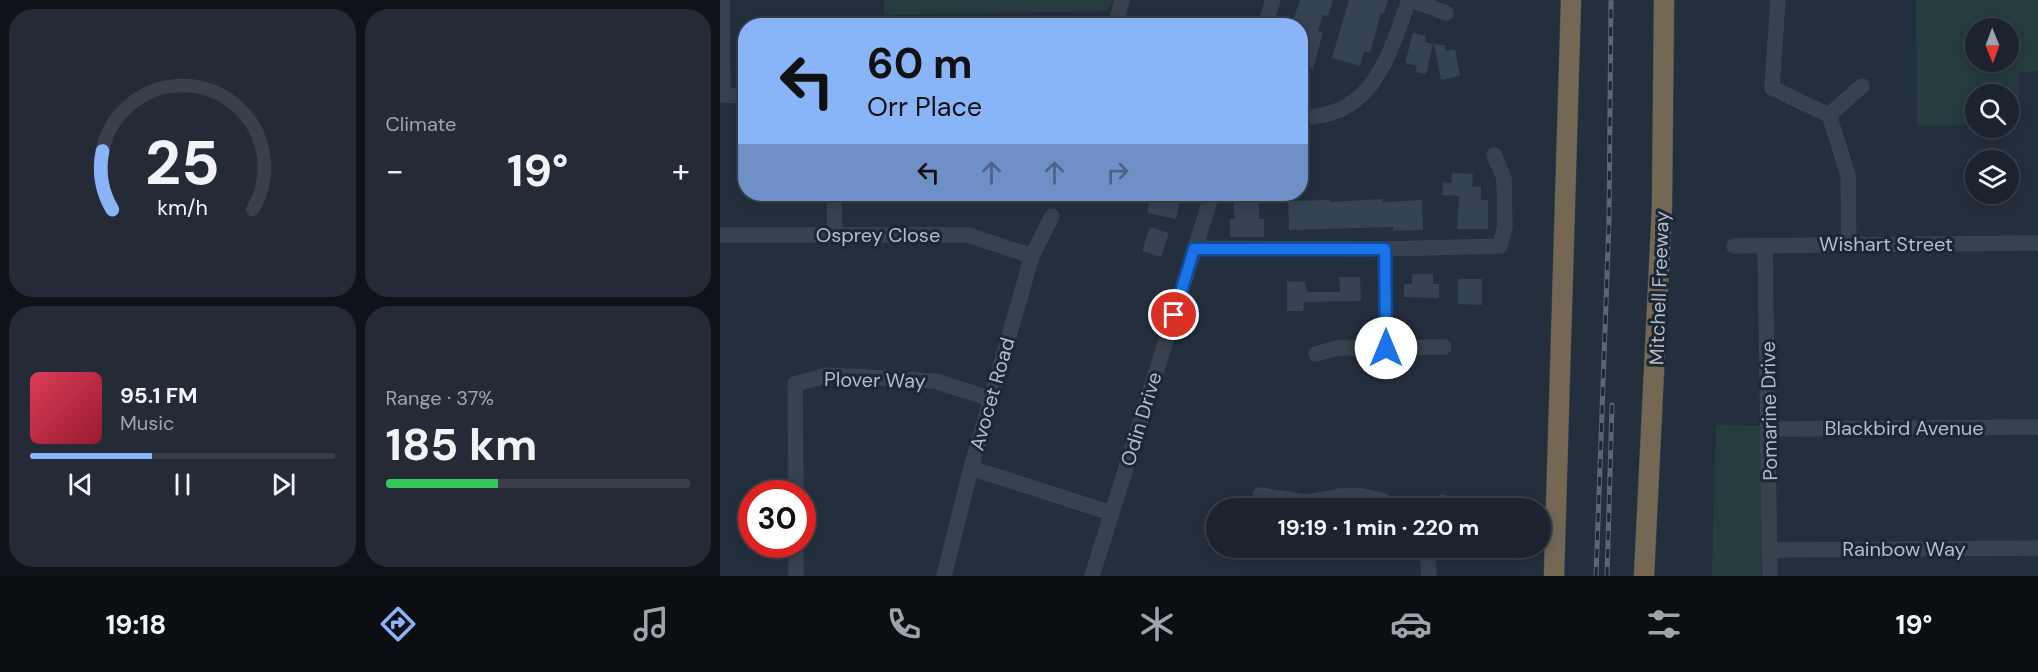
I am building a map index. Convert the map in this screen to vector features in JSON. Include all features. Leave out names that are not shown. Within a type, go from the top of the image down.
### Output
[{"type":"highway","points":[[1554,576],[1571,0]]},
{"type":"highway","name":"Mitchell Freeway","points":[[1644,576],[1662,206],[1664,0]]},
{"type":"street","points":[[722,0],[722,95],[738,96]]},
{"type":"street","points":[[1117,18],[1122,0]]},
{"type":"street","points":[[1267,18],[1273,0]]},
{"type":"street","points":[[1308,116],[1334,113],[1356,101],[1367,90],[1385,63],[1411,0],[1446,13]]},
{"type":"street","points":[[1778,0],[1772,88],[1829,115],[1848,174],[1849,243]]},
{"type":"street","points":[[1829,115],[1862,86]]},
{"type":"street","points":[[1194,249],[1385,249],[1500,246],[1505,227],[1504,178],[1494,155]]},
{"type":"street","points":[[834,201],[835,236]]},
{"type":"street","name":"Odin Drive","points":[[1092,576],[1210,201]]},
{"type":"street","name":"Avocet Road","points":[[944,576],[971,468],[1032,256],[1052,216]]},
{"type":"street","name":"Osprey Close","points":[[720,235],[968,235],[1032,256]]},
{"type":"street","name":"Wishart Street","points":[[1734,246],[1849,243],[2038,243]]},
{"type":"street","name":"Pomarine Drive","points":[[1765,246],[1770,576]]},
{"type":"street","points":[[1385,249],[1386,348]]},
{"type":"street","points":[[1316,354],[1337,348],[1444,347]]},
{"type":"street","name":"Plover Way","points":[[796,480],[795,384],[828,375],[936,381],[991,399]]},
{"type":"street","name":"Blackbird Avenue","points":[[1769,429],[2038,427]]},
{"type":"street","points":[[971,468],[1111,513]]},
{"type":"street","points":[[1260,495],[1280,498]]},
{"type":"street","points":[[1328,498],[1363,496],[1372,498]]},
{"type":"street","name":"Rainbow Way","points":[[1770,550],[2038,548]]},
{"type":"street","points":[[796,558],[796,576]]},
{"type":"street","points":[[1429,558],[1429,576]]},
{"type":"green space","points":[[884,0],[1112,0],[1108,11],[884,15]]},
{"type":"green space","points":[[1916,0],[2038,0],[2038,71],[2019,72],[2019,84],[1965,84],[1965,125],[1917,126]]},
{"type":"green space","points":[[1716,425],[1764,426],[1761,576],[1712,576]]},
{"type":"building","points":[[1300,0],[1333,0],[1328,16],[1323,15],[1318,31],[1323,32],[1313,69],[1308,67],[1308,18],[1294,18]]},
{"type":"building","points":[[1349,0],[1388,0],[1384,14],[1381,13],[1370,53],[1364,51],[1360,66],[1332,58]]},
{"type":"building","points":[[1413,33],[1426,36],[1425,42],[1433,44],[1426,74],[1415,72],[1417,66],[1405,63]]},
{"type":"building","points":[[1434,44],[1445,45],[1446,51],[1455,49],[1460,76],[1441,80]]},
{"type":"building","points":[[1452,173],[1473,174],[1472,186],[1481,187],[1481,200],[1488,200],[1488,229],[1457,229],[1459,196],[1442,195],[1443,182],[1451,183]]},
{"type":"building","points":[[1382,199],[1383,202],[1422,200],[1423,230],[1393,231],[1393,227],[1289,230],[1288,201],[1330,200],[1330,202]]},
{"type":"building","points":[[1150,201],[1180,201],[1176,219],[1147,213]]},
{"type":"building","points":[[1234,201],[1259,201],[1259,219],[1264,219],[1264,237],[1230,237],[1230,219],[1234,219]]},
{"type":"building","points":[[1150,227],[1169,233],[1161,257],[1142,251]]},
{"type":"building","points":[[1412,274],[1433,274],[1433,284],[1439,284],[1439,298],[1404,297],[1404,284],[1412,284]]},
{"type":"building","points":[[1339,277],[1360,277],[1361,301],[1304,302],[1303,311],[1287,311],[1287,281],[1305,282],[1307,292],[1340,292]]},
{"type":"building","points":[[1458,279],[1482,279],[1482,305],[1458,304]]},
{"type":"railway","points":[[1596,576],[1609,221],[1611,0]]},
{"type":"railway","points":[[1607,576],[1612,405]]},
{"type":"route","points":[[1174,315],[1194,249],[1385,249],[1386,348]]}]
